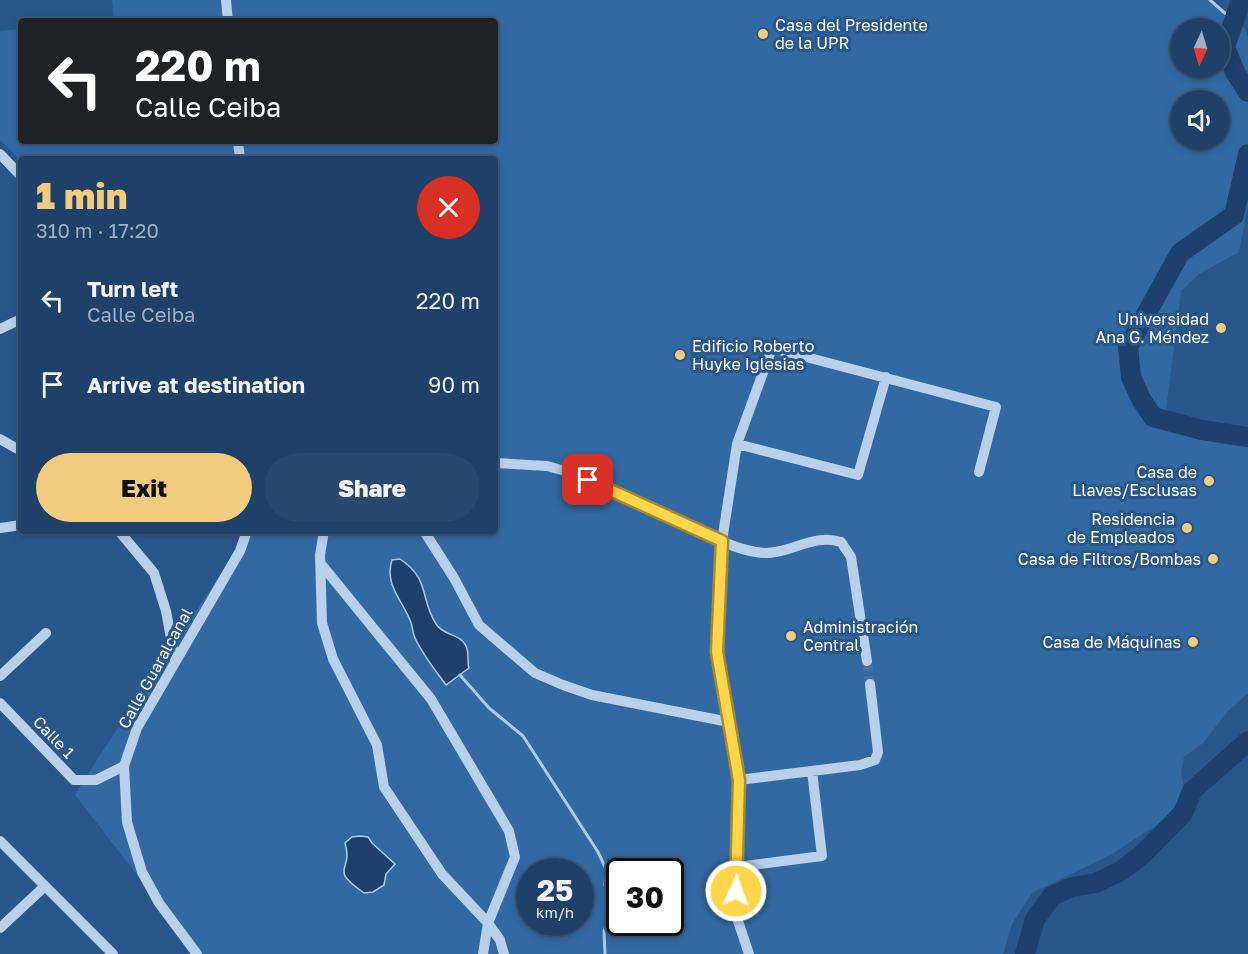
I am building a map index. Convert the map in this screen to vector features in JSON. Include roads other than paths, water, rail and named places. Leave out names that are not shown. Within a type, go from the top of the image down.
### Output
[{"type":"street","points":[[226,0],[228,18]]},
{"type":"street","points":[[0,154],[18,173]]},
{"type":"street","points":[[0,329],[18,320]]},
{"type":"street","points":[[749,954],[736,915],[739,780],[717,652],[722,541],[737,444],[772,348],[996,407],[979,472]]},
{"type":"street","points":[[737,444],[858,475],[886,377]]},
{"type":"street","points":[[0,439],[18,449]]},
{"type":"street","points":[[498,463],[547,466],[569,472],[722,541],[761,553],[800,547],[816,539],[825,538],[842,542],[851,557],[867,661]]},
{"type":"street","points":[[0,528],[18,525]]},
{"type":"street","points":[[122,534],[154,573],[166,611],[175,660]]},
{"type":"street","name":"Calle Guaralcanal","points":[[197,954],[159,903],[142,872],[127,822],[124,766],[137,728],[240,551],[246,534]]},
{"type":"street","points":[[323,534],[320,548],[322,623],[333,659],[377,745],[384,787],[442,874],[488,923],[500,940],[504,954]]},
{"type":"street","points":[[426,534],[454,578],[479,625],[535,673],[592,695],[729,722]]},
{"type":"street","points":[[321,564],[431,699],[509,831],[515,857],[488,923],[483,954]]},
{"type":"street","points":[[0,676],[46,633]]},
{"type":"street","points":[[739,780],[860,765],[875,760],[878,752],[870,684]]},
{"type":"street","name":"Calle 1","points":[[0,703],[74,780],[96,780],[124,766]]},
{"type":"street","points":[[737,867],[822,856],[812,771]]},
{"type":"street","points":[[0,841],[113,954]]},
{"type":"street","points":[[0,928],[45,886]]},
{"type":"waterway","points":[[1210,0],[1234,21]]},
{"type":"waterway","points":[[1241,0],[1225,47],[1235,72],[1248,92]]},
{"type":"waterway","points":[[1248,154],[1234,215],[1180,253],[1128,347],[1131,377],[1141,399],[1153,417],[1202,430],[1248,437]]},
{"type":"waterway","points":[[460,675],[489,708],[523,736],[598,852],[606,869],[605,885],[609,905],[609,918],[604,931],[605,954]]},
{"type":"waterway","points":[[1025,954],[1035,919],[1052,896],[1072,887],[1096,883],[1121,871],[1143,854],[1183,813],[1192,791],[1248,741]]},
{"type":"tunnel","points":[[867,661],[870,684]]},
{"type":"place","name":"Casa del Presidente de la UPR","points":[[763,34]]},
{"type":"place","name":"Universidad Ana G. Méndez","points":[[1221,328]]},
{"type":"place","name":"Edificio Roberto Huyke Iglesias","points":[[680,355]]},
{"type":"place","name":"Casa de Llaves/Esclusas","points":[[1209,481]]},
{"type":"place","name":"Residencia de Empleados","points":[[1187,528]]},
{"type":"place","name":"Casa de Filtros/Bombas","points":[[1213,559]]},
{"type":"place","name":"Administración Central","points":[[791,636]]},
{"type":"place","name":"Casa de Máquinas","points":[[1193,642]]}]
